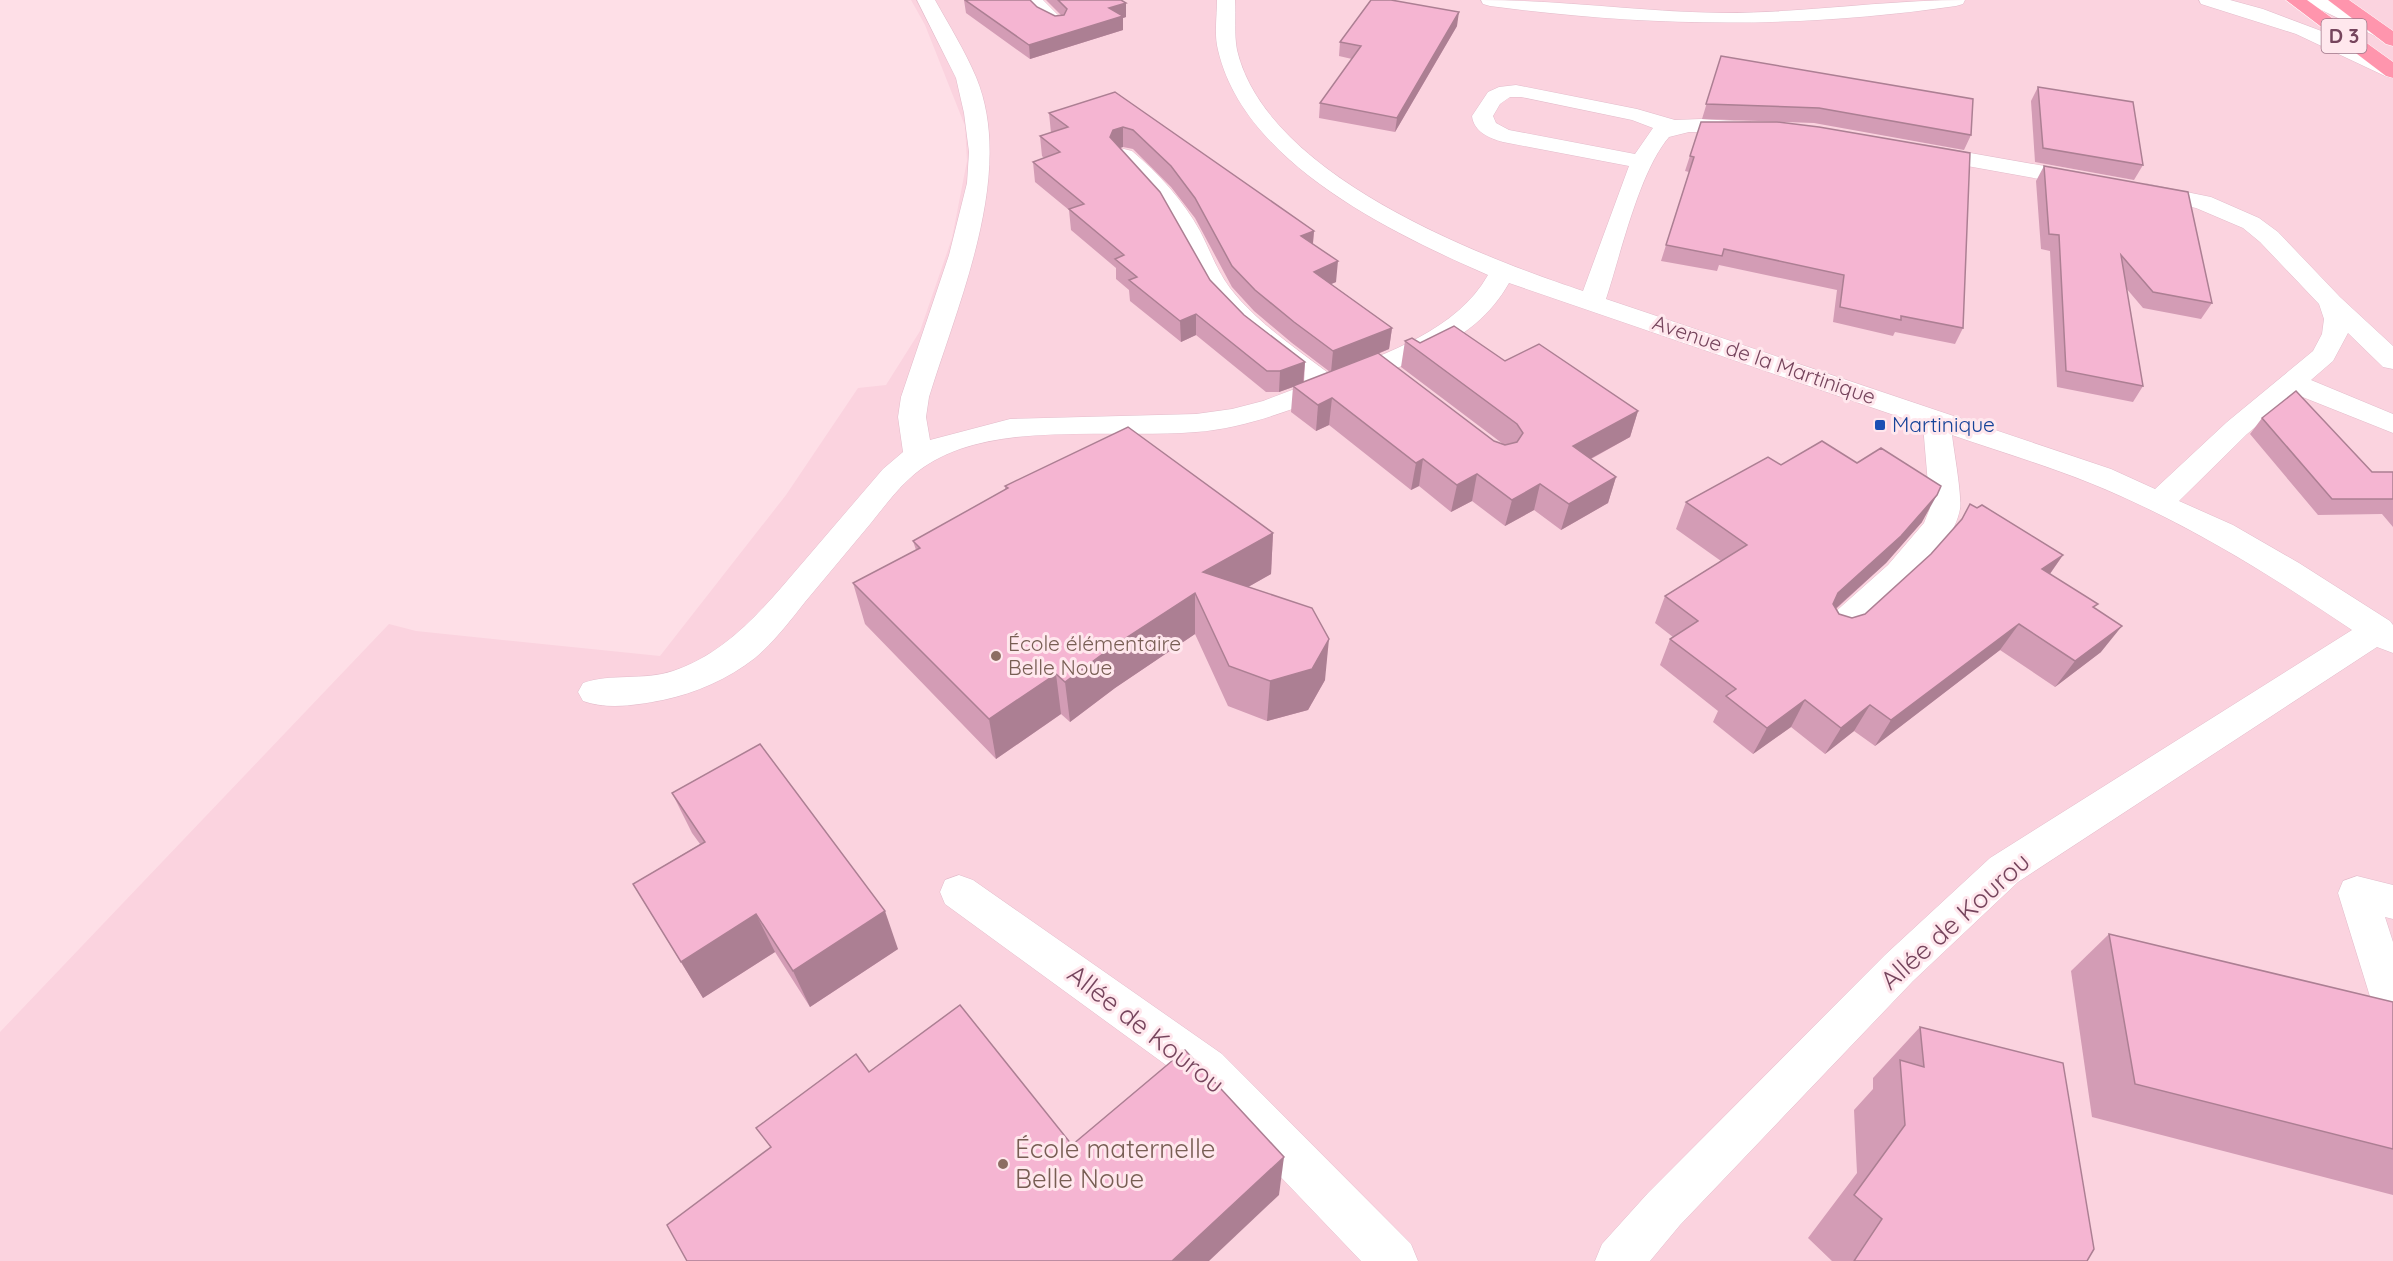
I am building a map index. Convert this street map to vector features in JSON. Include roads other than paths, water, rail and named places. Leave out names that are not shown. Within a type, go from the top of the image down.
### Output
[{"type":"main road","name":"D 3","points":[[2295,0],[2393,72]]},
{"type":"main road","name":"D 3","points":[[2337,0],[2387,36]]},
{"type":"street","points":[[918,456],[912,417],[915,397],[962,255],[978,183],[980,152],[975,113],[966,78],[926,0]]},
{"type":"street","points":[[1032,0],[1056,23]]},
{"type":"street","name":"Avenue de la Martinique","points":[[1226,0],[1225,36],[1230,60],[1238,82],[1255,109],[1287,145],[1322,175],[1393,222],[1438,245],[1502,272],[2101,476],[2222,533],[2288,571],[2386,635]]},
{"type":"street","points":[[1490,0],[1580,11],[1731,18],[1838,15],[1956,0]]},
{"type":"street","points":[[2208,0],[2292,26],[2363,56],[2393,72]]},
{"type":"street","points":[[2316,0],[2387,36]]},
{"type":"street","points":[[1641,162],[1503,135],[1488,128],[1482,121],[1482,112],[1495,96],[1504,92],[1521,91],[1637,115],[1673,127],[1761,128]]},
{"type":"street","points":[[1592,302],[1641,162],[1662,131],[1673,127]]},
{"type":"street","points":[[1903,148],[2203,202],[2251,223],[2269,237],[2331,302],[2393,361]]},
{"type":"street","points":[[1124,156],[1148,175],[1164,195],[1181,219],[1211,279],[1232,306],[1327,385]]},
{"type":"street","points":[[596,692],[637,692],[676,684],[709,671],[744,648],[777,614],[893,476],[918,456],[954,441],[1010,428],[1196,423],[1233,418],[1273,407],[1327,385],[1387,373],[1466,318],[1489,296],[1502,272]]},
{"type":"street","points":[[2160,502],[2237,428],[2324,355],[2335,334],[2337,319],[2331,302]]},
{"type":"street","points":[[2291,382],[2393,424]]},
{"type":"street","points":[[1837,630],[1918,554],[1943,519],[1945,508],[1936,418]]},
{"type":"street","name":"Allée de Kourou","points":[[1619,1261],[1665,1209],[1899,968],[2004,870],[2386,635]]},
{"type":"street","name":"Allée de Kourou","points":[[959,892],[1207,1069],[1394,1261]]},
{"type":"street","points":[[2382,1007],[2356,893],[2393,902]]},
{"type":"place","name":"Martinique","points":[[1880,425]]},
{"type":"place","name":"École élémentaire Belle Noue","points":[[996,656]]},
{"type":"place","name":"École maternelle Belle Noue","points":[[1003,1164]]}]
